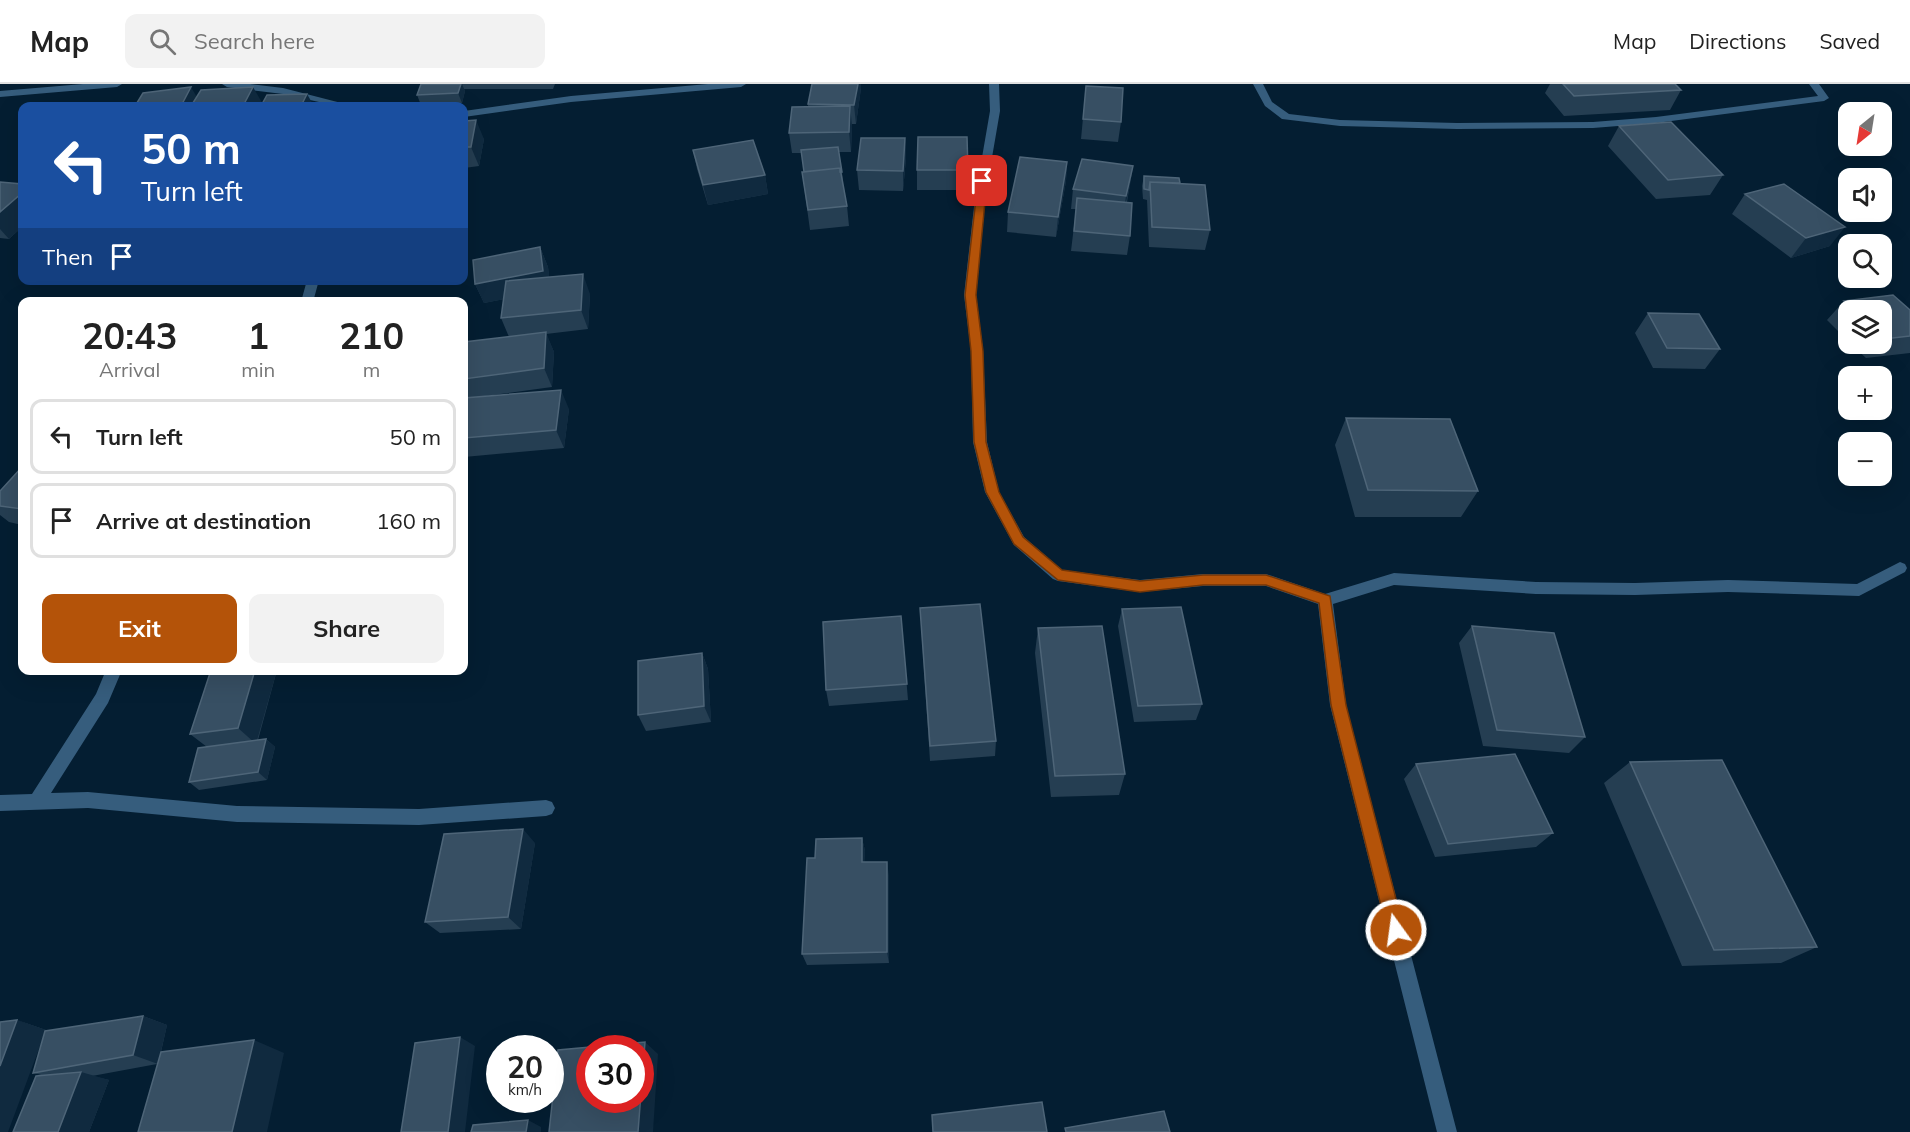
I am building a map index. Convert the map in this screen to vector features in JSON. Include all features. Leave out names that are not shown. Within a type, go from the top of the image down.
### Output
[{"type":"street","points":[[0,94],[117,84]]},
{"type":"street","points":[[227,84],[283,91],[331,102]]},
{"type":"street","points":[[468,113],[571,99],[741,84]]},
{"type":"street","points":[[994,84],[996,111],[980,198],[970,295],[977,351],[980,442],[992,492],[1019,541],[1058,575],[1140,586],[1203,580],[1266,580],[1325,600],[1394,579],[1536,588],[1635,589],[1728,586],[1859,590],[1900,568]]},
{"type":"street","points":[[1258,84],[1268,104],[1286,117],[1340,123],[1457,126],[1593,125],[1803,103],[1824,98],[1814,84]]},
{"type":"street","points":[[1325,600],[1338,705],[1447,1132]]},
{"type":"street","points":[[37,801],[102,698],[112,675]]},
{"type":"street","points":[[0,803],[88,800],[237,814],[419,817],[546,807]]},
{"type":"building","points":[[421,84],[461,84],[458,93],[417,95]]},
{"type":"building","points":[[812,84],[858,84],[854,105],[808,104]]},
{"type":"building","points":[[1563,84],[1675,84],[1681,90],[1574,96]]},
{"type":"building","points":[[1086,86],[1123,88],[1121,122],[1083,119]]},
{"type":"building","points":[[191,87],[183,102],[137,102],[143,93]]},
{"type":"building","points":[[253,87],[245,102],[194,102],[201,90]]},
{"type":"building","points":[[307,94],[303,102],[263,102],[267,95]]},
{"type":"building","points":[[850,106],[849,132],[789,133],[792,107]]},
{"type":"building","points":[[476,120],[471,147],[468,147],[468,121]]},
{"type":"building","points":[[1671,122],[1723,175],[1668,180],[1619,126]]},
{"type":"building","points":[[918,137],[967,137],[968,170],[917,170]]},
{"type":"building","points":[[861,138],[905,138],[903,171],[857,170]]},
{"type":"building","points":[[753,140],[765,175],[703,185],[693,150]]},
{"type":"building","points":[[838,147],[842,172],[840,168],[804,172],[801,150]]},
{"type":"building","points":[[1020,157],[1067,162],[1058,217],[1008,212]]},
{"type":"building","points":[[1082,159],[1133,166],[1126,196],[1073,189]]},
{"type":"building","points":[[840,168],[847,206],[808,210],[802,172]]},
{"type":"building","points":[[1144,176],[1179,178],[1180,183],[1150,182],[1149,190],[1144,189]]},
{"type":"building","points":[[0,182],[18,184],[18,196],[0,212]]},
{"type":"building","points":[[1150,182],[1205,185],[1210,230],[1152,227]]},
{"type":"building","points":[[1784,184],[1845,227],[1806,238],[1745,194]]},
{"type":"building","points":[[1077,198],[1132,203],[1130,236],[1074,231]]},
{"type":"building","points":[[540,247],[543,271],[475,284],[473,260]]},
{"type":"building","points":[[583,274],[581,310],[501,318],[506,281]]},
{"type":"building","points":[[1893,295],[1910,310],[1910,336],[1892,338],[1892,300],[1852,300]]},
{"type":"building","points":[[1648,313],[1699,314],[1720,349],[1667,348]]},
{"type":"building","points":[[546,332],[544,368],[468,378],[468,342]]},
{"type":"building","points":[[561,390],[556,430],[468,438],[468,398]]},
{"type":"building","points":[[1346,418],[1450,419],[1478,491],[1368,490]]},
{"type":"building","points":[[18,471],[18,508],[0,506],[0,491]]},
{"type":"building","points":[[980,604],[996,741],[930,746],[920,608]]},
{"type":"building","points":[[1181,607],[1202,704],[1138,706],[1122,609]]},
{"type":"building","points":[[901,616],[907,684],[826,690],[823,622]]},
{"type":"building","points":[[1102,626],[1125,774],[1055,776],[1038,628]]},
{"type":"building","points":[[1472,626],[1554,633],[1585,737],[1497,730]]},
{"type":"building","points":[[702,653],[704,706],[638,715],[638,661]]},
{"type":"building","points":[[209,675],[254,675],[238,728],[190,734]]},
{"type":"building","points":[[266,739],[258,772],[189,782],[198,748]]},
{"type":"building","points":[[1515,754],[1553,833],[1448,844],[1416,764]]},
{"type":"building","points":[[1722,760],[1817,947],[1714,950],[1630,762]]},
{"type":"building","points":[[523,829],[508,917],[425,922],[444,834]]},
{"type":"building","points":[[862,838],[862,862],[887,862],[887,952],[802,954],[807,858],[815,858],[816,839]]},
{"type":"building","points":[[143,1016],[133,1055],[33,1073],[45,1031]]},
{"type":"building","points":[[17,1020],[0,1066],[0,1022]]},
{"type":"building","points":[[460,1037],[448,1132],[401,1132],[415,1043]]},
{"type":"building","points":[[254,1040],[232,1132],[138,1132],[161,1052]]},
{"type":"building","points":[[576,1048],[576,1113],[639,1113],[638,1132],[549,1132],[551,1113],[564,1113],[564,1049]]},
{"type":"building","points":[[81,1072],[58,1132],[13,1132],[36,1076]]},
{"type":"building","points":[[1042,1102],[1047,1132],[933,1132],[932,1115]]},
{"type":"building","points":[[1164,1111],[1170,1132],[1066,1132],[1065,1128]]},
{"type":"building","points":[[528,1120],[526,1132],[471,1132],[473,1125]]},
{"type":"route","points":[[982,181],[970,295],[977,351],[980,442],[992,492],[1019,541],[1058,575],[1140,586],[1203,580],[1266,580],[1325,600],[1338,705],[1396,930]]}]
